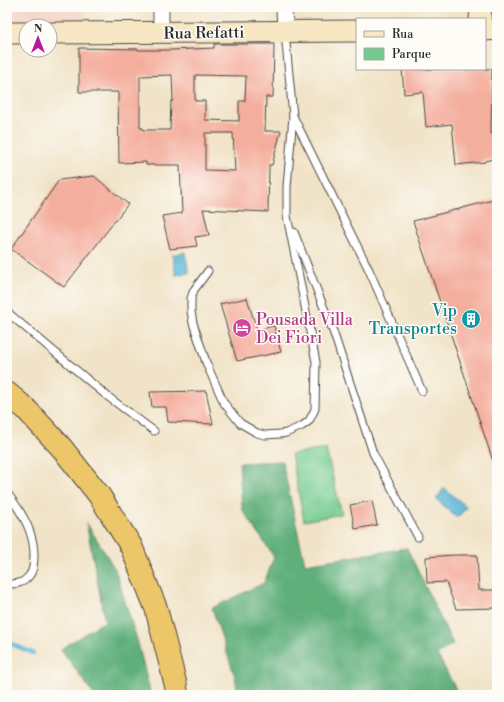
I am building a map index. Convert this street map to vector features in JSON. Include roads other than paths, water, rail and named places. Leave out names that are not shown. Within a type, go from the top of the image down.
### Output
[{"type":"highway","points":[[7,393],[26,409],[61,447],[99,495],[131,546],[156,608],[177,695]]},
{"type":"street","points":[[161,7],[162,32]]},
{"type":"street","points":[[284,7],[285,31]]},
{"type":"street","points":[[480,18],[481,7]]},
{"type":"street","points":[[486,30],[497,29]]},
{"type":"street","name":"Rua Refatti","points":[[58,33],[356,31]]},
{"type":"street","points":[[7,33],[18,33]]},
{"type":"lane","points":[[208,271],[194,290],[191,298],[191,311],[193,323],[207,365],[224,403],[240,422],[257,433],[265,435],[280,434],[302,426],[309,421],[315,408],[316,362],[287,216],[287,187],[293,116],[285,31]]},
{"type":"lane","points":[[293,116],[370,270],[422,391]]},
{"type":"lane","points":[[287,216],[333,331],[373,453],[418,537]]},
{"type":"lane","points":[[7,312],[107,396],[154,430]]},
{"type":"lane","points":[[7,493],[20,510],[30,530],[34,546],[32,573],[21,583],[7,584]]},
{"type":"water","points":[[185,252],[189,273],[176,275],[172,255]]},
{"type":"water","points":[[444,488],[467,507],[457,518],[436,499]]},
{"type":"waterway","points":[[7,642],[33,653]]},
{"type":"place","name":"Vip Transportes","points":[[471,319]]},
{"type":"place","name":"Pousada Villa Dei Fiori","points":[[242,328]]}]
